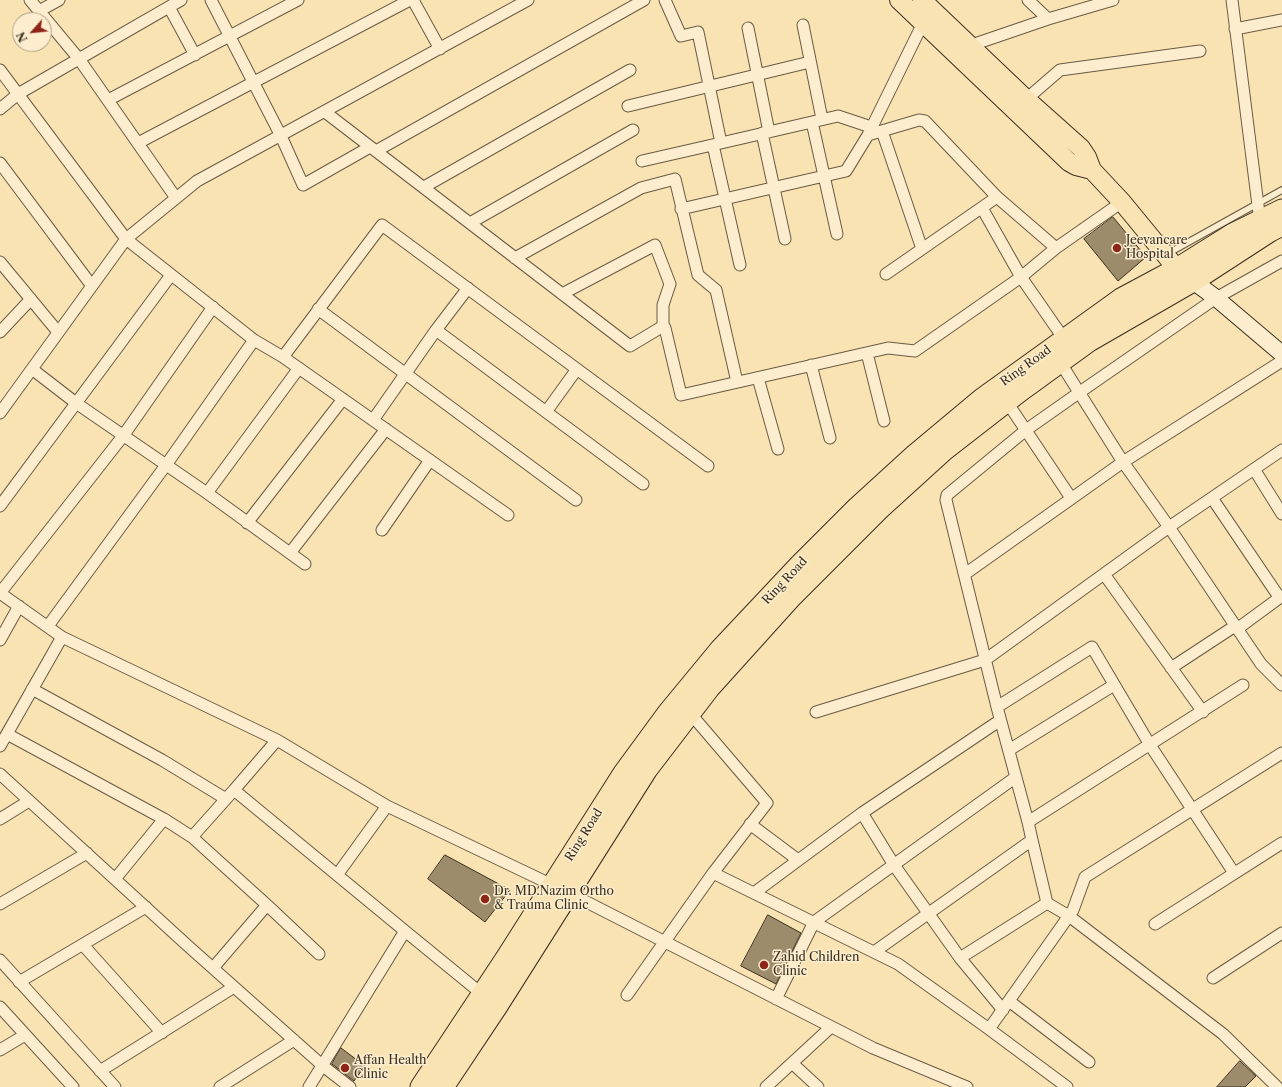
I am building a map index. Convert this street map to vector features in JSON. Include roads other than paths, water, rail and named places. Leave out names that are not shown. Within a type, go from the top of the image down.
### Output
[{"type":"highway","name":"Ring Road","points":[[443,1087],[560,890],[624,773],[668,713],[741,628],[858,507],[915,455],[982,399],[1064,338],[1121,300],[1178,268],[1233,234],[1259,212],[1282,210]]},
{"type":"highway","name":"Ring Road","points":[[421,1087],[482,994],[560,890],[647,769],[709,688],[792,596],[873,515],[944,450],[1090,341],[1178,268],[1282,225]]},
{"type":"main road","points":[[899,0],[953,52],[1020,105]]},
{"type":"main road","points":[[922,0],[971,46],[1069,162],[1076,166],[1092,170],[1122,202],[1178,268],[1282,354]]},
{"type":"street","points":[[30,0],[79,59],[176,198]]},
{"type":"street","points":[[39,11],[59,0]]},
{"type":"street","points":[[0,109],[18,94],[181,0]]},
{"type":"street","points":[[211,0],[281,136],[303,185],[373,149],[644,0]]},
{"type":"street","points":[[108,100],[298,0]]},
{"type":"street","points":[[138,143],[410,0]]},
{"type":"street","points":[[413,0],[440,49]]},
{"type":"street","points":[[0,413],[126,239],[196,181],[528,0]]},
{"type":"street","points":[[665,0],[681,36],[698,32],[709,86],[726,199],[740,265]]},
{"type":"street","points":[[1028,0],[1048,19]]},
{"type":"street","points":[[953,52],[1048,19],[1113,0]]},
{"type":"street","points":[[1232,0],[1259,212]]},
{"type":"street","points":[[169,7],[194,55]]},
{"type":"street","points":[[1236,29],[1282,20]]},
{"type":"street","points":[[681,209],[848,170],[923,23]]},
{"type":"street","points":[[803,25],[810,62],[824,176],[837,234]]},
{"type":"street","points":[[748,28],[758,74],[774,187],[785,239]]},
{"type":"street","points":[[1020,105],[1060,70],[1200,51]]},
{"type":"street","points":[[628,106],[810,62]]},
{"type":"street","points":[[0,70],[126,239],[254,340],[299,368],[508,515]]},
{"type":"street","points":[[424,188],[630,70]]},
{"type":"street","points":[[325,112],[630,346],[663,327]]},
{"type":"street","points":[[642,161],[838,116],[869,131],[882,131],[919,120],[925,121],[997,197],[1056,248]]},
{"type":"street","points":[[470,223],[633,130]]},
{"type":"street","points":[[882,131],[922,249]]},
{"type":"street","points":[[0,163],[92,286]]},
{"type":"street","points":[[515,258],[641,188],[675,179],[698,276],[716,290],[737,382]]},
{"type":"street","points":[[886,274],[997,197]]},
{"type":"street","points":[[562,294],[655,245],[670,284],[663,305],[663,327],[681,395],[888,348],[915,351],[1021,277],[1056,248],[1122,202]]},
{"type":"street","points":[[982,208],[1021,277],[1064,338]]},
{"type":"street","points":[[283,357],[382,225],[708,466]]},
{"type":"street","points":[[1277,1087],[1223,1034],[1069,916],[1047,903],[1028,822],[1000,721],[946,500],[947,495],[1026,430],[1216,298],[1282,261]]},
{"type":"street","points":[[0,262],[58,332]]},
{"type":"street","points":[[0,506],[172,275]]},
{"type":"street","points":[[373,420],[436,330],[468,288]]},
{"type":"street","points":[[0,332],[31,299]]},
{"type":"street","points":[[213,307],[123,436],[0,593],[62,637],[277,740],[387,806],[560,890],[873,1048],[967,1087]]},
{"type":"street","points":[[318,309],[405,375],[576,500]]},
{"type":"street","points":[[436,330],[643,484]]},
{"type":"street","points":[[48,626],[166,465],[254,340]]},
{"type":"street","points":[[867,353],[884,421]]},
{"type":"street","points":[[965,574],[1123,462],[1282,361]]},
{"type":"street","points":[[1060,362],[1123,462],[1169,527],[1236,628],[1261,664],[1282,685]]},
{"type":"street","points":[[812,366],[830,438]]},
{"type":"street","points":[[207,493],[299,368]]},
{"type":"street","points":[[32,369],[76,403],[207,493],[305,564]]},
{"type":"street","points":[[546,412],[577,369]]},
{"type":"street","points":[[758,378],[778,449]]},
{"type":"street","points":[[247,523],[343,399]]},
{"type":"street","points":[[1007,402],[1071,498]]},
{"type":"street","points":[[290,553],[386,429]]},
{"type":"street","points":[[816,712],[985,660],[1169,527],[1282,450]]},
{"type":"street","points":[[382,530],[430,460]]},
{"type":"street","points":[[1254,469],[1282,514]]},
{"type":"street","points":[[1171,668],[1236,628],[1280,596],[1212,498]]},
{"type":"street","points":[[1104,574],[1203,712]]},
{"type":"street","points":[[0,640],[19,606]]},
{"type":"street","points":[[0,746],[62,637]]},
{"type":"street","points":[[997,707],[1092,647],[1150,745],[1234,873]]},
{"type":"street","points":[[1008,750],[1114,685]]},
{"type":"street","points":[[1028,822],[1203,712],[1243,685]]},
{"type":"street","points":[[32,689],[162,760],[226,798]]},
{"type":"street","points":[[627,995],[713,873],[767,803],[690,713]]},
{"type":"street","points":[[754,893],[862,813],[1000,721]]},
{"type":"street","points":[[7,734],[164,818],[192,837],[320,954]]},
{"type":"street","points":[[192,837],[277,740]]},
{"type":"street","points":[[990,1029],[1073,910],[1085,877],[1282,752]]},
{"type":"street","points":[[0,774],[213,968],[323,1066],[350,1087]]},
{"type":"street","points":[[776,999],[814,922],[1016,777]]},
{"type":"street","points":[[234,790],[482,994]]},
{"type":"street","points":[[0,819],[30,801]]},
{"type":"street","points":[[337,874],[387,806]]},
{"type":"street","points":[[862,813],[894,865],[960,958],[1006,1005],[1089,1062]]},
{"type":"street","points":[[115,879],[164,818]]},
{"type":"street","points":[[750,824],[798,860]]},
{"type":"street","points":[[874,952],[927,912],[1032,840]]},
{"type":"street","points":[[1155,924],[1282,843]]},
{"type":"street","points":[[0,904],[87,853]]},
{"type":"street","points":[[713,873],[898,964],[990,1029],[1067,1087]]},
{"type":"street","points":[[960,958],[1047,903]]},
{"type":"street","points":[[213,968],[267,905]]},
{"type":"street","points":[[19,982],[146,907]]},
{"type":"street","points":[[309,1087],[405,931]]},
{"type":"street","points":[[1213,978],[1282,933]]},
{"type":"street","points":[[83,945],[162,1032]]},
{"type":"street","points":[[0,960],[114,1087]]},
{"type":"street","points":[[100,1071],[234,986]]},
{"type":"street","points":[[0,1007],[73,1087]]},
{"type":"street","points":[[766,1087],[831,1026]]},
{"type":"street","points":[[0,1050],[25,1035]]},
{"type":"street","points":[[220,1087],[294,1040]]},
{"type":"street","points":[[792,1063],[818,1087]]},
{"type":"lane","points":[[1259,212],[1282,190]]},
{"type":"place","name":"Jeevancare Hospital","points":[[1117,248]]},
{"type":"place","name":"Dr. MD.Nazim Ortho & Trauma Clinic","points":[[485,899]]},
{"type":"place","name":"Zahid Children Clinic","points":[[764,965]]},
{"type":"place","name":"Affan Health Clinic","points":[[345,1068]]}]
